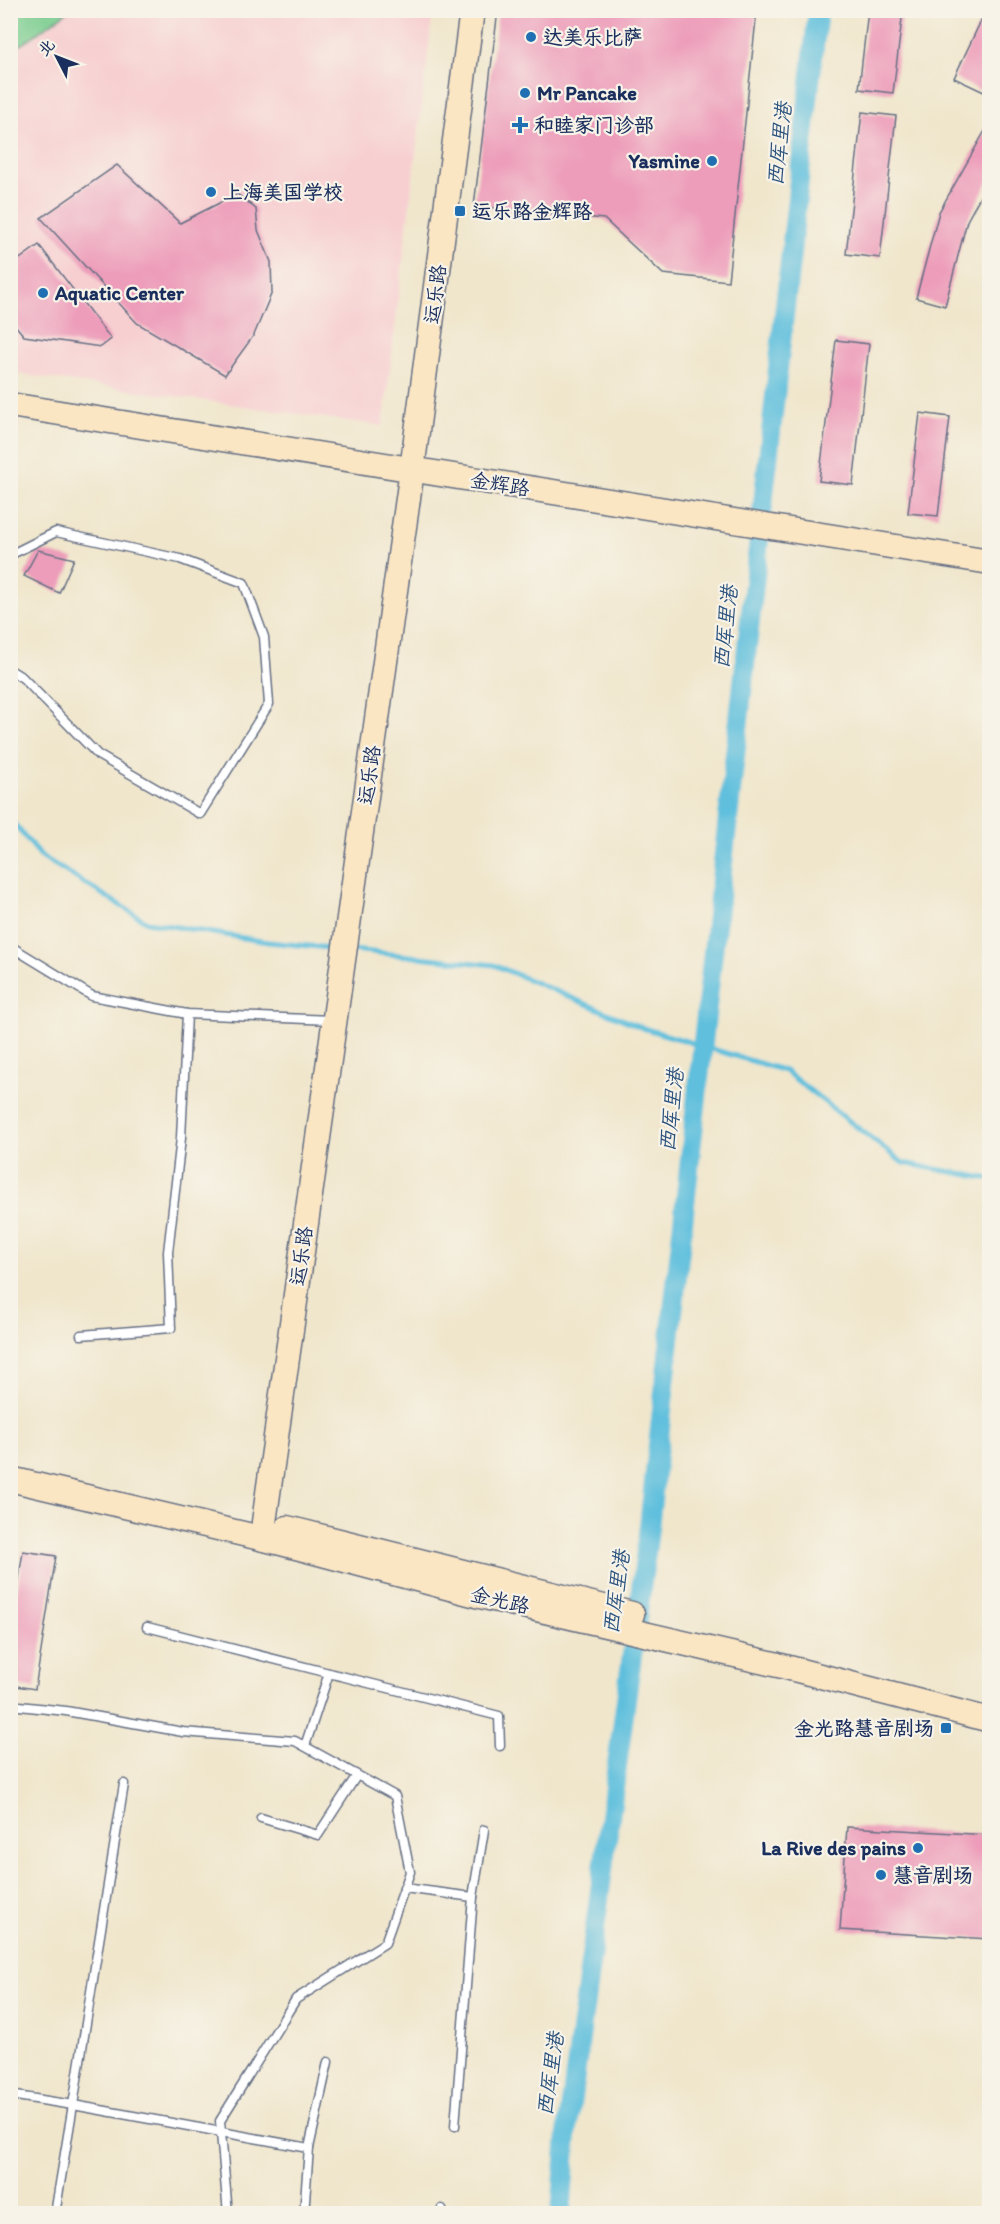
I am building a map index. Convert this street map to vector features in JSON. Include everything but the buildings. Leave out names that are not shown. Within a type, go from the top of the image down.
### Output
[{"type":"street","name":"运乐路","points":[[264,1531],[412,470],[472,10]]},
{"type":"street","name":"金辉路","points":[[10,405],[990,562]]},
{"type":"street","name":"金光路","points":[[10,1462],[264,1531],[596,1614],[673,1641],[778,1665],[990,1720]]},
{"type":"street","name":"金光路","points":[[10,1479],[264,1531]]},
{"type":"street","name":"金光路","points":[[596,1614],[653,1620],[990,1704]]},
{"type":"lane","points":[[10,555],[56,532],[180,559],[244,583],[264,637],[269,704],[200,814],[98,755],[23,678],[10,670]]},
{"type":"lane","points":[[10,946],[92,996],[187,1014],[335,1020]]},
{"type":"lane","points":[[81,1335],[171,1328],[168,1252],[181,1138],[187,1014]]},
{"type":"lane","points":[[147,1627],[499,1716],[500,1746]]},
{"type":"lane","points":[[305,1746],[329,1673]]},
{"type":"lane","points":[[10,1705],[66,1710],[183,1732],[295,1741],[395,1796],[410,1872],[385,1943],[296,1999],[220,2121],[228,2214]]},
{"type":"lane","points":[[261,1818],[318,1835],[357,1775]]},
{"type":"lane","points":[[55,2214],[124,1784]]},
{"type":"lane","points":[[455,2126],[473,1897],[484,1830]]},
{"type":"lane","points":[[404,1888],[473,1897]]},
{"type":"lane","points":[[304,2214],[309,2148],[328,2062]]},
{"type":"lane","points":[[10,2095],[73,2104],[309,2148]]},
{"type":"shaded area","name":"上海美国学校","points":[[11,11],[433,11],[383,426],[11,373]]},
{"type":"green space","points":[[11,10],[68,10],[68,11],[11,52]]},
{"type":"waterway","name":"西厍里港","points":[[561,2214],[567,2134],[647,1545],[818,10]]},
{"type":"waterway","points":[[10,819],[41,856],[147,922],[268,942],[339,949]]},
{"type":"waterway","points":[[352,950],[494,965],[643,1028],[785,1071],[903,1163],[990,1179]]},
{"type":"place","name":"达美乐比萨","points":[[531,37]]},
{"type":"place","name":"Mr Pancake","points":[[525,93]]},
{"type":"place","name":"和睦家门诊部","points":[[520,125]]},
{"type":"place","name":"Yasmine","points":[[712,161]]},
{"type":"place","name":"上海美国学校","points":[[211,192]]},
{"type":"place","name":"运乐路金辉路","points":[[460,211]]},
{"type":"place","name":"Aquatic Center","points":[[43,293]]},
{"type":"place","name":"金光路慧音剧场","points":[[946,1728]]},
{"type":"place","name":"La Rive des pains","points":[[918,1848]]},
{"type":"place","name":"慧音剧场","points":[[881,1875]]}]
